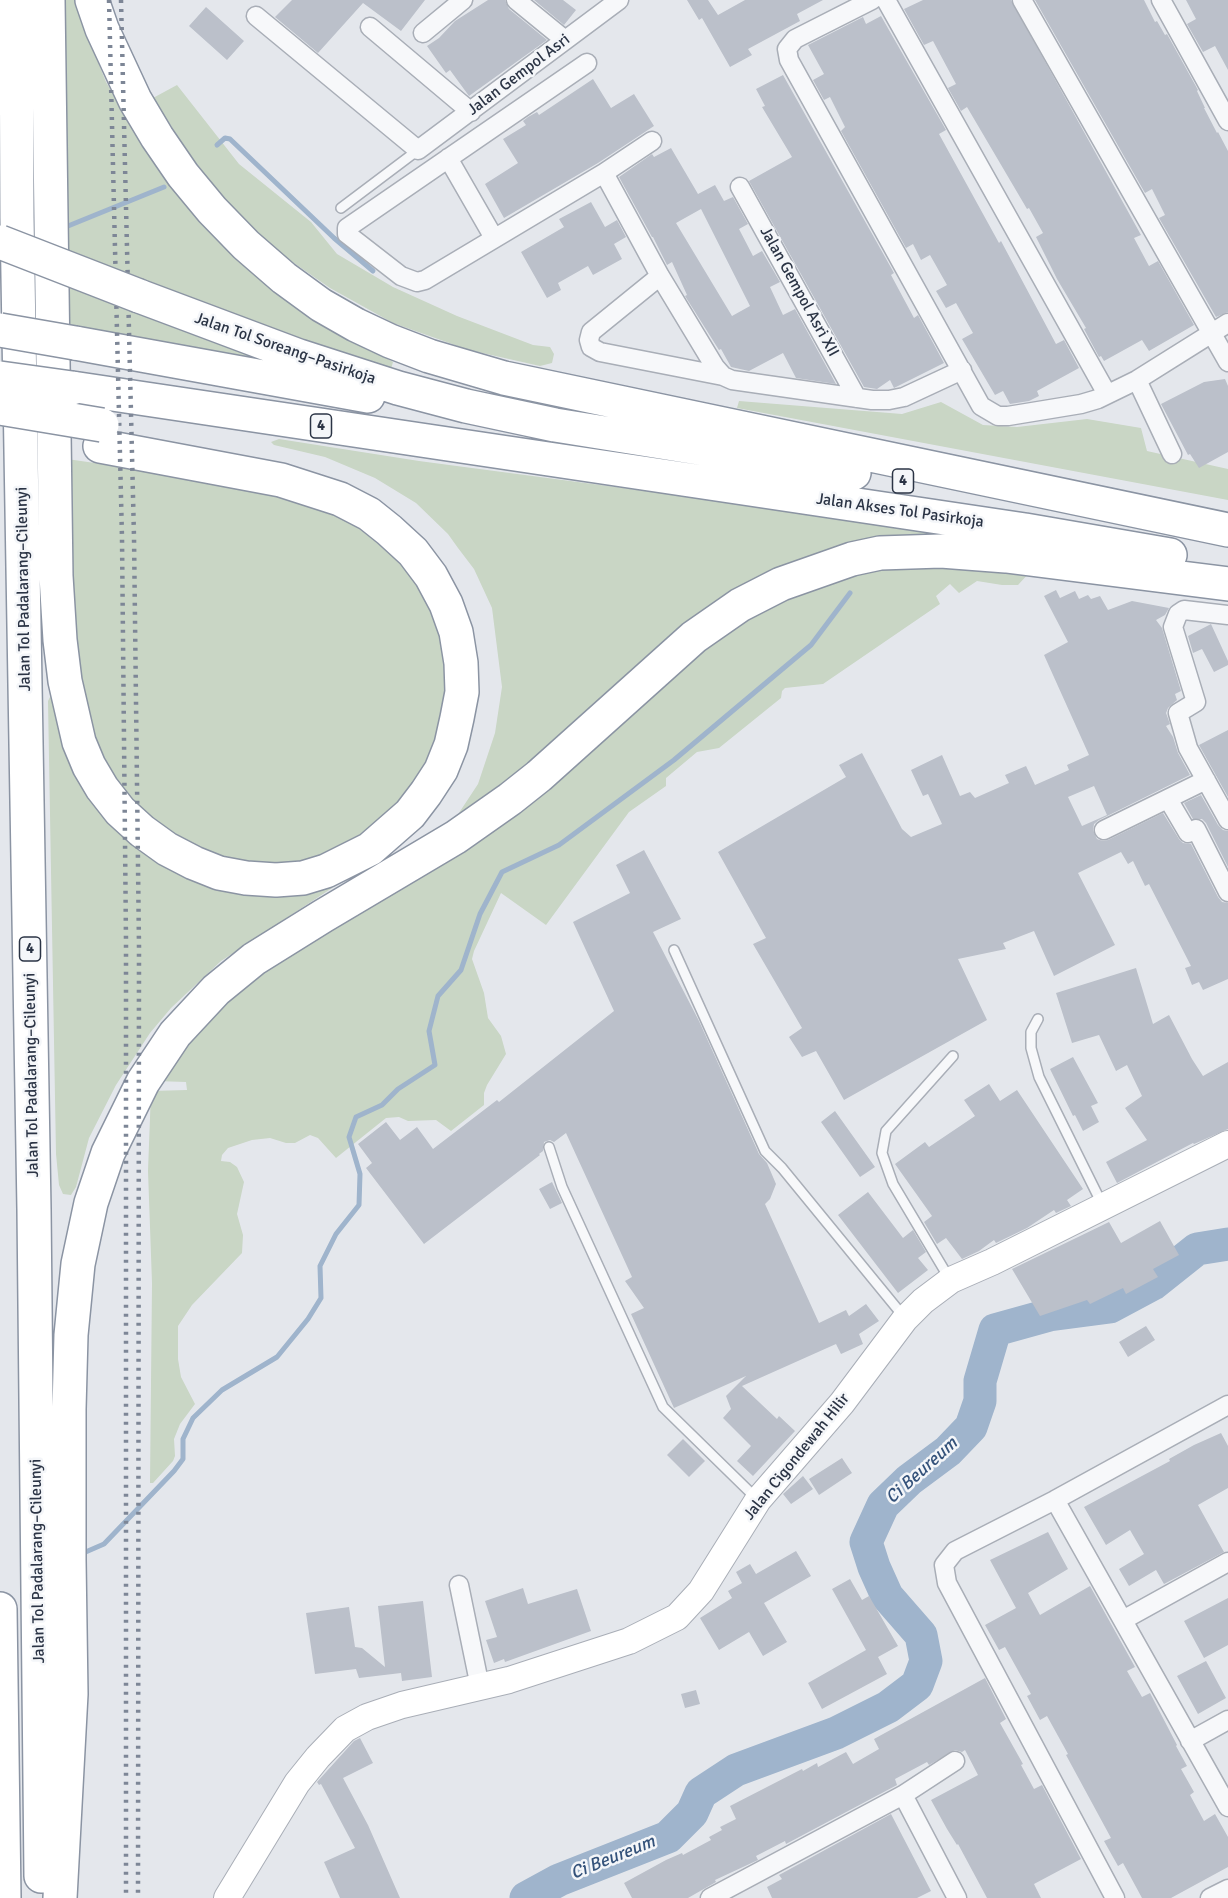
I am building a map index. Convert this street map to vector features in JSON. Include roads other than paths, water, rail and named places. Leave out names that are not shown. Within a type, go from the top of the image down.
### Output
[{"type":"highway","name":"Jalan Tol Padalarang–Cileunyi","points":[[16,0],[17,218],[34,1209],[41,1898]]},
{"type":"highway","points":[[0,408],[101,435],[281,480],[340,499],[369,514],[413,552],[431,576],[446,604],[456,632],[462,692],[451,746],[441,770],[426,793],[403,820],[370,849],[326,871],[303,878],[276,880],[246,878],[219,873],[176,854],[142,831],[120,811],[102,789],[89,766],[79,742],[65,681],[56,576],[48,0]]},
{"type":"highway","points":[[92,0],[110,47],[135,100],[183,175],[212,210],[246,245],[302,291],[356,325],[429,356],[504,378],[1228,531]]},
{"type":"highway","name":"Jalan Tol Soreang–Pasirkoja","points":[[0,242],[268,346],[390,385],[482,410],[578,429]]},
{"type":"highway","points":[[0,330],[382,399],[578,429]]},
{"type":"highway","name":"Jalan Akses Tol Pasirkoja","points":[[0,378],[1025,530],[1228,566]]},
{"type":"highway","points":[[0,429],[101,435],[257,453],[320,469],[347,479],[378,495],[412,520],[432,540],[451,565],[465,592],[475,619],[481,646],[484,675],[474,747],[464,773],[438,816],[417,840],[382,872],[323,915]]},
{"type":"highway","name":"Jalan Akses Tol Pasirkoja","points":[[578,429],[1228,531]]},
{"type":"highway","points":[[60,1898],[71,1694],[69,1549],[71,1335],[78,1264],[91,1203],[108,1153],[130,1105],[175,1034],[216,990],[254,959],[323,915],[456,837],[510,799],[694,637],[724,615],[759,594],[803,575],[852,559],[880,554],[941,551],[1006,556],[1228,584]]},
{"type":"highway","points":[[0,1609],[4,1898]]},
{"type":"street","points":[[423,33],[463,0]]},
{"type":"street","points":[[516,0],[565,40]]},
{"type":"street","name":"Jalan Gempol Asri","points":[[418,150],[620,0]]},
{"type":"street","points":[[872,0],[795,39],[788,49],[789,60],[981,406],[998,416],[1020,415],[1081,404],[1137,380],[1228,323]]},
{"type":"street","points":[[886,0],[1107,394]]},
{"type":"street","points":[[1022,0],[1228,362]]},
{"type":"street","points":[[1161,0],[1228,121]]},
{"type":"street","points":[[256,16],[418,150]]},
{"type":"street","points":[[370,27],[471,112]]},
{"type":"street","points":[[586,63],[347,228],[347,234],[401,276],[417,282],[435,276],[604,173],[652,141]]},
{"type":"street","points":[[448,158],[494,238]]},
{"type":"street","points":[[604,173],[660,276],[715,367],[723,376]]},
{"type":"street","name":"Jalan Gempol Asri XII","points":[[740,187],[858,398]]},
{"type":"street","points":[[660,276],[591,332],[589,340],[591,347],[600,352],[723,376],[732,380],[858,398],[890,400],[904,397],[962,370]]},
{"type":"street","points":[[1137,380],[1172,454]]},
{"type":"street","points":[[1228,615],[1184,610],[1178,614],[1173,627],[1196,702],[1178,713],[1188,748],[1228,820]]},
{"type":"street","points":[[1104,830],[1206,780]]},
{"type":"street","points":[[1168,799],[1188,833],[1196,829],[1226,882]]},
{"type":"street","name":"Jalan Cigondewah Hilir","points":[[227,1898],[297,1783],[318,1757],[345,1730],[367,1718],[402,1705],[480,1688],[629,1641],[677,1617],[701,1591],[758,1500],[842,1403],[905,1319],[923,1301],[951,1280],[992,1262],[1228,1144]]},
{"type":"street","points":[[1115,1898],[947,1584],[944,1565],[955,1551],[1056,1500],[1228,1405]]},
{"type":"street","points":[[1056,1500],[1228,1807]]},
{"type":"street","points":[[1123,1620],[1228,1562]]},
{"type":"street","points":[[459,1585],[480,1688]]},
{"type":"street","points":[[1190,1741],[1228,1720]]},
{"type":"street","points":[[710,1898],[903,1795],[956,1761]]},
{"type":"street","points":[[903,1795],[953,1897]]},
{"type":"street","points":[[1210,1898],[1228,1889]]},
{"type":"lane","points":[[341,208],[418,150]]},
{"type":"lane","points":[[674,950],[765,1151],[782,1168],[905,1319]]},
{"type":"lane","points":[[1038,1019],[1031,1032],[1031,1048],[1039,1077],[1103,1206]]},
{"type":"lane","points":[[951,1280],[893,1184],[882,1153],[886,1131],[953,1056]]},
{"type":"lane","points":[[549,1147],[562,1187],[663,1407],[758,1500]]},
{"type":"waterway","points":[[217,145],[225,138],[230,139],[334,238],[373,271]]},
{"type":"waterway","points":[[68,226],[164,187]]},
{"type":"waterway","points":[[81,1554],[104,1544],[174,1471],[183,1459],[183,1439],[193,1418],[222,1390],[277,1357],[308,1319],[321,1298],[320,1266],[336,1234],[359,1205],[360,1174],[349,1137],[356,1117],[382,1105],[398,1089],[435,1065],[429,1031],[438,996],[461,970],[480,914],[502,872],[559,845],[674,760],[811,645],[850,593]]},
{"type":"waterway","name":"Ci Beureum","points":[[526,1898],[559,1880],[668,1837],[692,1813],[701,1793],[736,1770],[836,1733],[888,1707],[917,1685],[926,1661],[921,1635],[887,1596],[866,1542],[883,1505],[909,1480],[948,1451],[971,1427],[980,1401],[980,1381],[995,1330],[1049,1315],[1110,1307],[1153,1284],[1197,1249],[1228,1244]]},
{"type":"railway","points":[[109,0],[122,538],[126,941],[126,1898]]},
{"type":"railway","points":[[121,0],[134,537],[139,947],[138,1898]]}]
